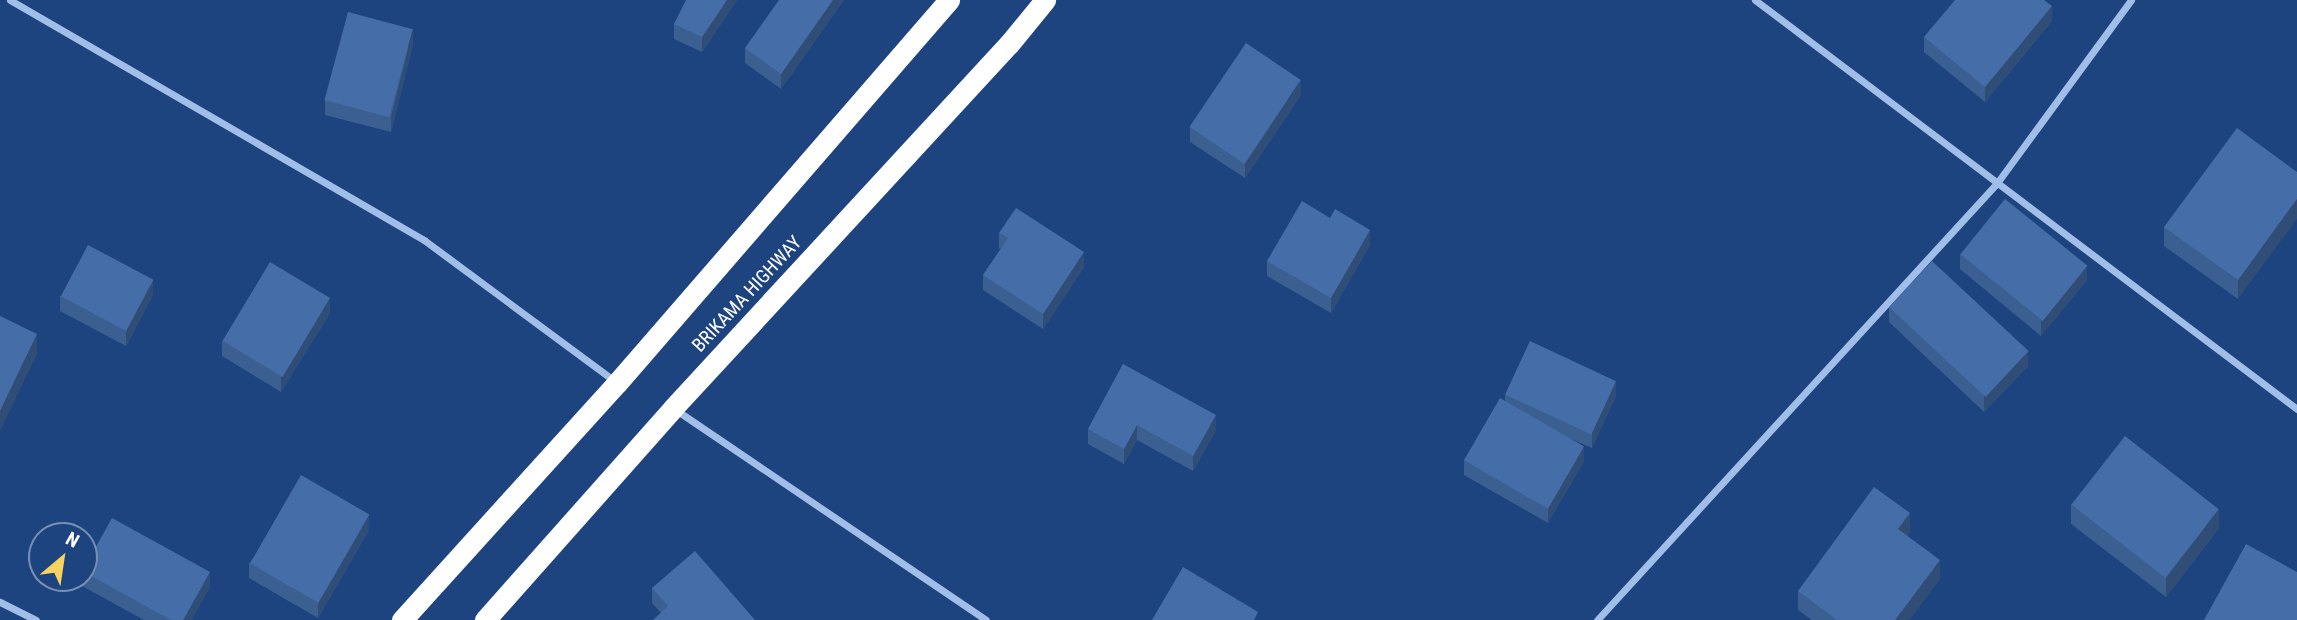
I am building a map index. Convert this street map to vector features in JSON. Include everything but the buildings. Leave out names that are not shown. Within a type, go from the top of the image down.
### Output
[{"type":"highway","name":"BRIKAMA HIGHWAY","points":[[402,620],[617,383],[949,0]]},
{"type":"highway","name":"BRIKAMA HIGHWAY","points":[[485,620],[673,408],[1009,44],[1045,0]]},
{"type":"street","points":[[10,0],[424,240],[617,383]]},
{"type":"street","points":[[1755,0],[2297,409]]},
{"type":"street","points":[[1597,620],[1997,183],[2131,0]]},
{"type":"street","points":[[673,408],[986,620]]},
{"type":"street","points":[[0,602],[36,620]]}]
